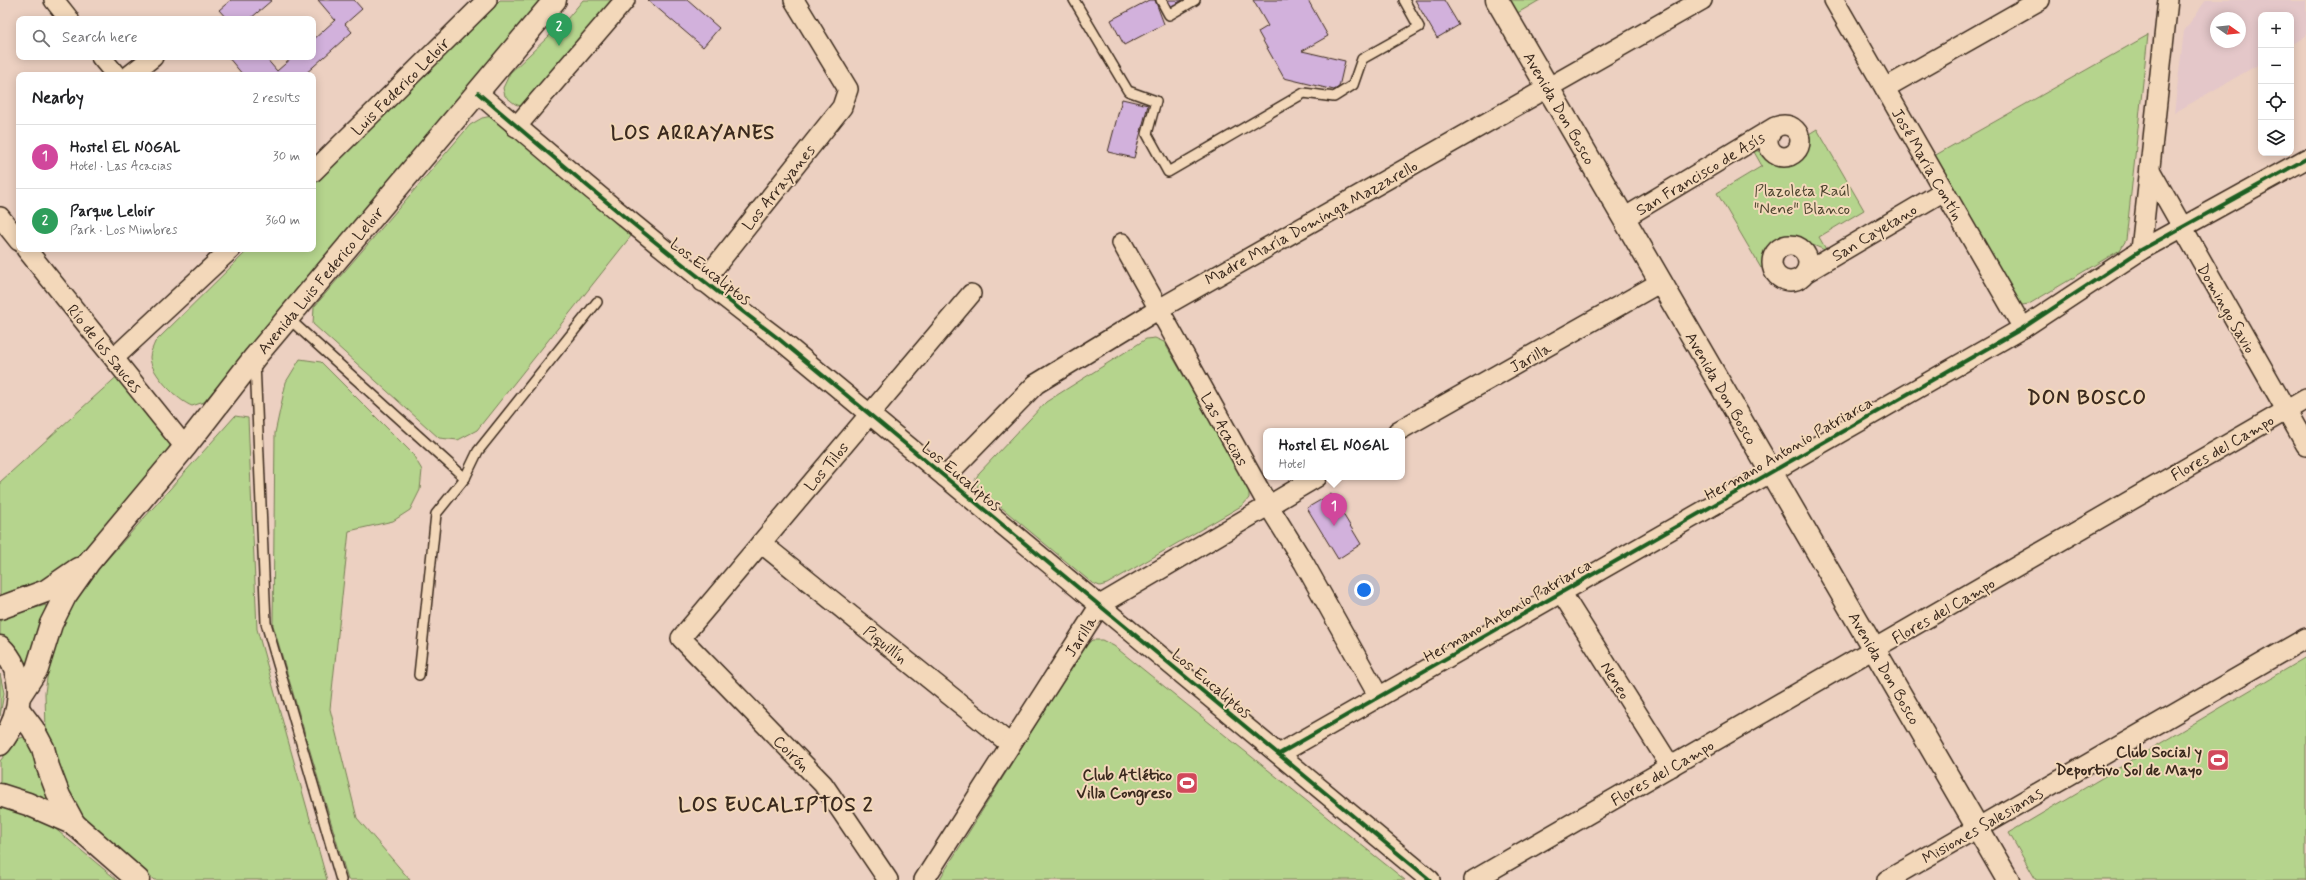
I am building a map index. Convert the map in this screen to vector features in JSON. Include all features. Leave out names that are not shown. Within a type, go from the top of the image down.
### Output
[{"type":"main road","name":"Avenida Luis Federico Leloir","points":[[0,744],[10,732],[19,702],[37,669],[51,624],[65,596],[89,562],[185,447],[255,357],[555,0]]},
{"type":"main road","name":"Avenida Don Bosco","points":[[1497,0],[2008,880]]},
{"type":"main road","name":"Avenida Luis Federico Leloir","points":[[0,608],[46,591],[89,562]]},
{"type":"main road","points":[[0,647],[16,672],[19,702],[43,748],[56,788],[74,824]]},
{"type":"main road","points":[[0,795],[28,804],[74,824],[138,880]]},
{"type":"street","points":[[54,0],[67,16]]},
{"type":"street","name":"Luis Federico Leloir","points":[[316,169],[487,0]]},
{"type":"street","points":[[516,127],[625,0]]},
{"type":"street","name":"Los Arrayanes","points":[[702,282],[842,107],[848,90],[794,0]]},
{"type":"street","name":"Madre María Dominga Mazzarello","points":[[945,477],[1036,384],[1158,309],[1702,0]]},
{"type":"street","name":"José María Contín","points":[[1834,0],[2023,328]]},
{"type":"street","points":[[1885,88],[2040,0]]},
{"type":"street","points":[[2141,250],[2168,0]]},
{"type":"street","points":[[104,60],[114,72]]},
{"type":"street","points":[[134,72],[148,60]]},
{"type":"street","name":"Los Eucaliptos","points":[[478,93],[516,127],[702,282],[779,339],[1430,880]]},
{"type":"street","name":"San Francisco de Asís","points":[[1624,218],[1775,127]]},
{"type":"street","name":"Hermano Antonio Patriarca","points":[[1279,754],[2023,328],[2141,250],[2306,159]]},
{"type":"street","name":"Domingo Savio","points":[[2150,170],[2181,228],[2306,445]]},
{"type":"street","name":"San Cayetano","points":[[1805,273],[1944,191]]},
{"type":"street","points":[[0,217],[16,236]]},
{"type":"street","name":"Las Acacias","points":[[1122,243],[1268,505],[1304,563],[1380,696]]},
{"type":"street","name":"Río de los Sauces","points":[[28,252],[185,447]]},
{"type":"street","points":[[114,358],[228,252]]},
{"type":"street","name":"Jarilla","points":[[1403,428],[1661,282]]},
{"type":"street","name":"Los Tilos","points":[[681,638],[971,294]]},
{"type":"street","name":"Flores del Campo","points":[[1474,880],[2306,399]]},
{"type":"street","name":"Jarilla","points":[[924,880],[1100,606],[1312,480]]},
{"type":"street","name":"Piquillín","points":[[761,543],[1010,744]]},
{"type":"street","name":"Neneo","points":[[1561,592],[1671,767]]},
{"type":"street","name":"Coirón","points":[[681,638],[823,784],[888,880]]},
{"type":"street","name":"Misiones Salesianas","points":[[1887,880],[2306,638]]},
{"type":"lane","points":[[1074,0],[1128,91],[1156,101],[1147,134],[1168,172],[1304,94],[1334,97],[1353,85],[1362,59],[1418,27],[1404,0]]},
{"type":"lane","points":[[1162,0],[1169,15],[1195,0]]},
{"type":"lane","points":[[419,675],[436,514],[465,478],[478,451],[597,302]]},
{"type":"lane","points":[[288,318],[465,478]]},
{"type":"lane","points":[[255,357],[266,623],[341,880]]},
{"type":"shaded area","points":[[2206,0],[2306,0],[2306,36],[2294,43],[2294,12],[2258,12],[2258,65],[2174,113],[2184,31]]},
{"type":"green space","points":[[500,0],[542,0],[204,402],[192,406],[186,403],[166,386],[155,371],[151,363],[150,355],[155,342],[246,252],[316,252],[316,183]]},
{"type":"green space","points":[[583,0],[618,0],[523,107],[515,104],[505,96],[503,88],[510,73],[567,19]]},
{"type":"green space","points":[[1504,0],[1540,0],[1514,15]]},
{"type":"green space","points":[[2148,35],[2126,240],[2120,250],[2029,304],[2022,305],[2015,302],[1934,156]]},
{"type":"green space","points":[[492,116],[635,231],[477,430],[458,440],[439,438],[313,324],[314,307],[470,125],[482,118]]},
{"type":"green space","name":"Plazoleta Raúl \"Nene\" Blanco","points":[[1817,129],[1864,210],[1819,237],[1827,251],[1799,241],[1781,241],[1774,245],[1769,252],[1766,264],[1761,268],[1717,193],[1762,166],[1753,150],[1778,160],[1790,160],[1802,151],[1804,137]]},
{"type":"green space","points":[[1155,338],[1164,342],[1249,489],[1249,498],[1243,505],[1107,584],[1100,586],[1092,583],[978,488],[975,480],[979,473],[1046,402],[1146,339]]},
{"type":"green space","points":[[300,359],[321,362],[412,453],[422,470],[420,490],[410,510],[393,521],[349,531],[330,709],[357,818],[410,880],[348,880],[273,625],[275,433],[286,382]]},
{"type":"green space","points":[[122,372],[172,441],[165,457],[84,553],[43,582],[0,599],[0,482]]},
{"type":"green space","points":[[235,416],[248,418],[257,629],[327,880],[154,880],[84,821],[68,792],[46,732],[45,693],[50,656],[61,626],[87,582]]},
{"type":"green space","points":[[46,605],[28,664],[22,662],[0,638],[0,618]]},
{"type":"green space","name":"Club Atlético Villa Congreso","points":[[1092,640],[1102,640],[1114,646],[1405,880],[939,880],[1084,647]]},
{"type":"green space","name":"Club Social y Deportivo Sol de Mayo","points":[[2306,657],[2306,880],[2036,880],[2009,833]]},
{"type":"green space","points":[[0,674],[4,693],[0,716]]},
{"type":"green space","points":[[26,736],[31,741],[47,795],[47,800],[42,800],[0,785],[0,761],[18,739]]},
{"type":"green space","points":[[0,803],[47,822],[117,880],[0,880]]},
{"type":"building","points":[[231,0],[272,0],[253,16],[224,16],[219,10]]},
{"type":"building","points":[[318,0],[354,0],[362,9],[345,24],[352,32],[307,72],[240,72],[230,60],[268,60],[277,71],[290,60],[316,60],[316,37],[335,20]]},
{"type":"building","points":[[648,0],[687,0],[719,28],[703,47]]},
{"type":"building","points":[[1149,0],[1155,0],[1164,24],[1124,45],[1111,20]]},
{"type":"building","points":[[1168,0],[1183,0],[1171,6]]},
{"type":"building","points":[[1253,0],[1308,0],[1328,36],[1302,51],[1345,61],[1339,87],[1334,90],[1284,78],[1258,32],[1268,26]]},
{"type":"building","points":[[1415,0],[1444,0],[1459,25],[1437,38]]},
{"type":"building","points":[[1122,99],[1148,105],[1134,158],[1108,152]]},
{"type":"building","points":[[1331,494],[1361,544],[1338,559],[1307,508]]},
{"type":"cycle path","points":[[478,93],[664,249],[779,339],[1430,880]]},
{"type":"cycle path","points":[[1279,754],[2023,328],[2141,250],[2306,159]]},
{"type":"place","name":"Parque Leloir","points":[[559,46]]},
{"type":"place","name":"Hostel EL NOGAL","points":[[1334,526]]},
{"type":"place","name":"Club Social y Deportivo Sol de Mayo","points":[[2218,760]]},
{"type":"place","name":"Club Atlético Villa Congreso","points":[[1187,783]]},
{"type":"district","name":"LOS ARRAYANES","points":[[693,132]]},
{"type":"district","name":"DON BOSCO","points":[[2087,397]]},
{"type":"district","name":"LOS EUCALIPTOS 2","points":[[776,804]]}]
